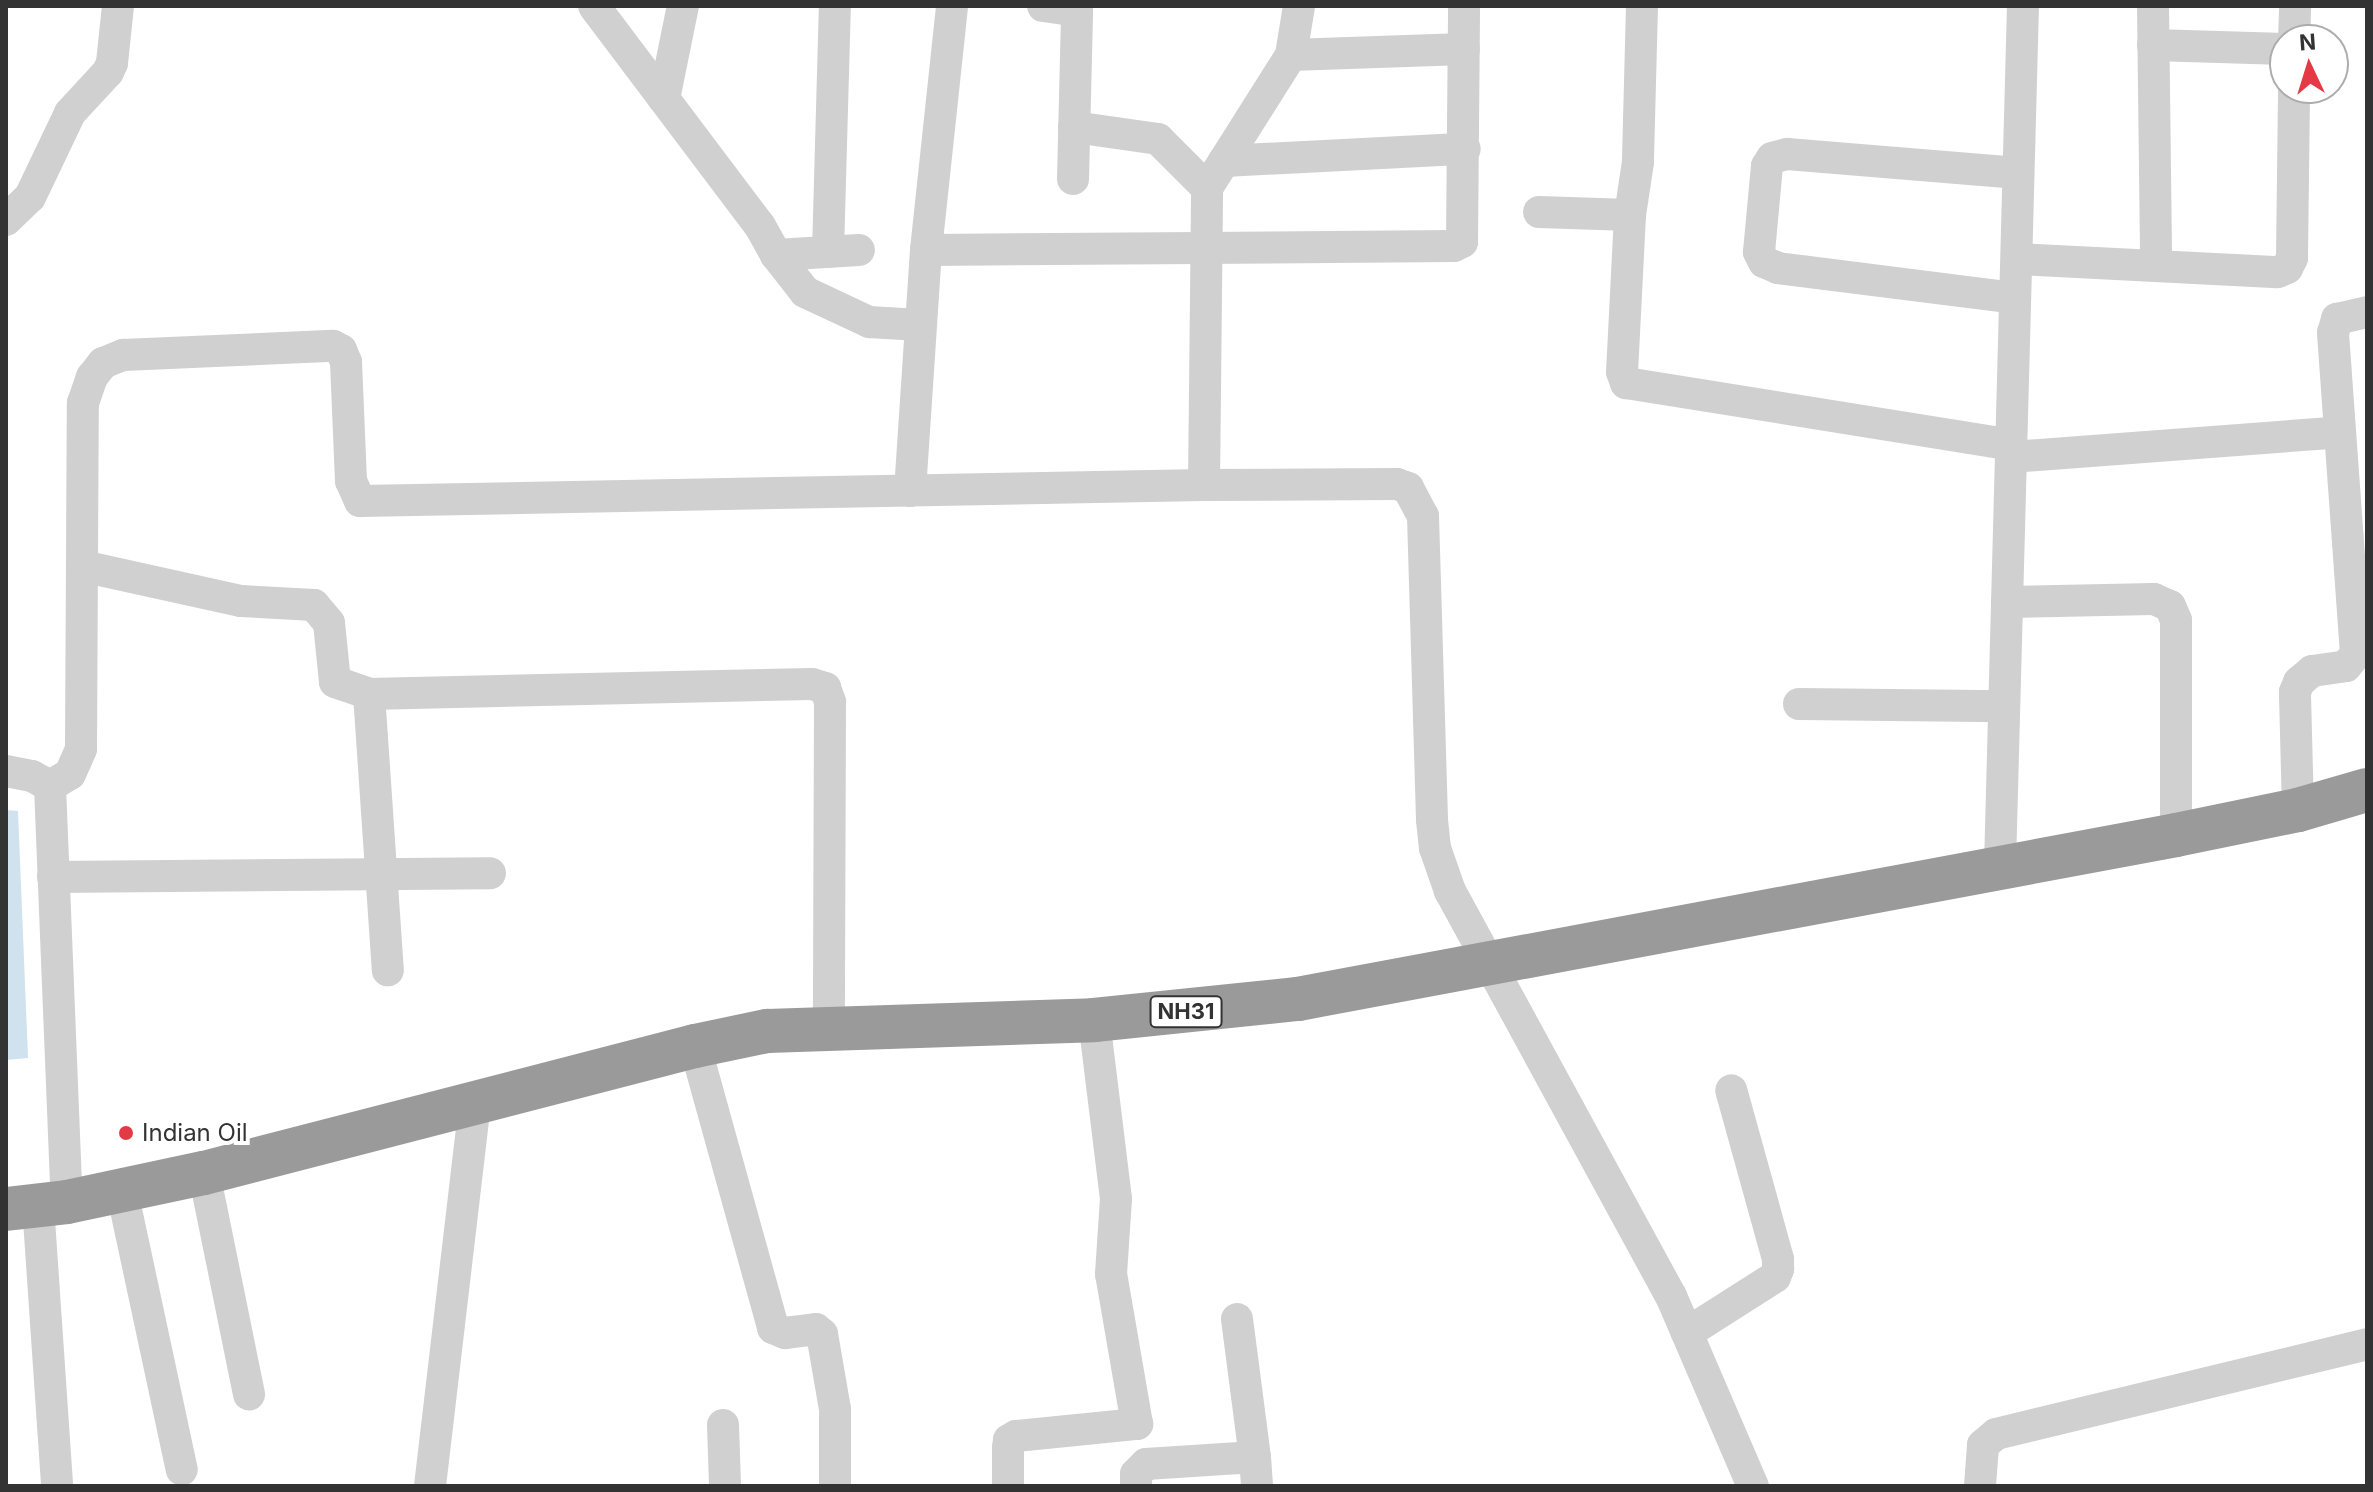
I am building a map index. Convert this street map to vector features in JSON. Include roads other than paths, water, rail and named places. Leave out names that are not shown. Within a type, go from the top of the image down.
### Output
[{"type":"highway","name":"NH31","points":[[37,1205],[204,1173],[695,1046],[767,1031],[1094,1020],[1298,999],[2176,835],[2298,810],[2367,790]]},
{"type":"street","points":[[6,220],[30,197],[70,113],[108,72],[112,63],[118,6]]},
{"type":"street","points":[[594,6],[760,226],[776,255],[805,292],[869,322],[920,325]]},
{"type":"street","points":[[664,99],[683,6]]},
{"type":"street","points":[[776,255],[844,251],[835,6]]},
{"type":"street","points":[[910,491],[926,250],[952,6]]},
{"type":"street","points":[[1043,6],[1077,9],[1073,179]]},
{"type":"street","points":[[1204,485],[1207,188],[1291,55],[1299,6]]},
{"type":"street","points":[[926,250],[1454,246],[1462,242],[1464,231],[1464,6]]},
{"type":"street","points":[[1642,6],[1638,162],[1630,215],[1622,372],[1626,383],[2011,451],[2340,432]]},
{"type":"street","points":[[2000,866],[2023,6]]},
{"type":"street","points":[[2153,6],[2156,264]]},
{"type":"street","points":[[2153,45],[2269,49]]},
{"type":"street","points":[[1291,55],[1464,49]]},
{"type":"street","points":[[2018,259],[2278,272],[2290,264],[2294,104]]},
{"type":"street","points":[[1074,127],[1158,139],[1207,188]]},
{"type":"street","points":[[1224,161],[1465,149]]},
{"type":"street","points":[[2015,298],[1778,268],[1764,262],[1759,252],[1767,166],[1772,158],[1787,154],[2018,173]]},
{"type":"street","points":[[1539,212],[1630,215]]},
{"type":"street","points":[[2298,810],[2295,692],[2299,682],[2312,671],[2346,666],[2356,654],[2333,333],[2337,319],[2367,312]]},
{"type":"street","points":[[50,786],[70,774],[81,749],[83,403],[92,377],[103,363],[123,355],[333,346],[341,350],[346,362],[351,481],[354,495],[360,501],[1397,484],[1415,495],[1423,516],[1435,848],[1450,891],[1671,1296],[1753,1486]]},
{"type":"street","points":[[82,566],[241,601],[314,605],[329,623],[335,682],[369,694],[812,684],[825,688],[830,702],[829,1028]]},
{"type":"street","points":[[2007,602],[2154,599],[2170,606],[2176,620],[2176,835]]},
{"type":"street","points":[[369,694],[388,970]]},
{"type":"street","points":[[1799,704],[2004,706]]},
{"type":"street","points":[[6,771],[32,776],[50,786]]},
{"type":"street","points":[[50,786],[53,877],[37,1205],[57,1486]]},
{"type":"street","points":[[53,877],[490,873]]},
{"type":"street","points":[[1008,1486],[1009,1440],[1016,1436],[1132,1427],[1137,1424],[1111,1274],[1116,1199],[1094,1020]]},
{"type":"street","points":[[695,1046],[773,1328],[785,1333],[816,1329],[822,1334],[835,1409],[835,1486]]},
{"type":"street","points":[[1687,1333],[1775,1277],[1778,1269],[1731,1090]]},
{"type":"street","points":[[430,1486],[475,1104]]},
{"type":"street","points":[[204,1173],[249,1394]]},
{"type":"street","points":[[122,1191],[182,1470]]},
{"type":"street","points":[[1136,1486],[1136,1474],[1146,1464],[1256,1472],[1237,1319]]},
{"type":"street","points":[[1980,1486],[1983,1445],[1996,1434],[2367,1344]]},
{"type":"street","points":[[723,1425],[725,1486]]},
{"type":"water","points":[[6,810],[18,811],[28,1058],[6,1060]]},
{"type":"place","name":"Indian Oil","points":[[126,1133]]}]
